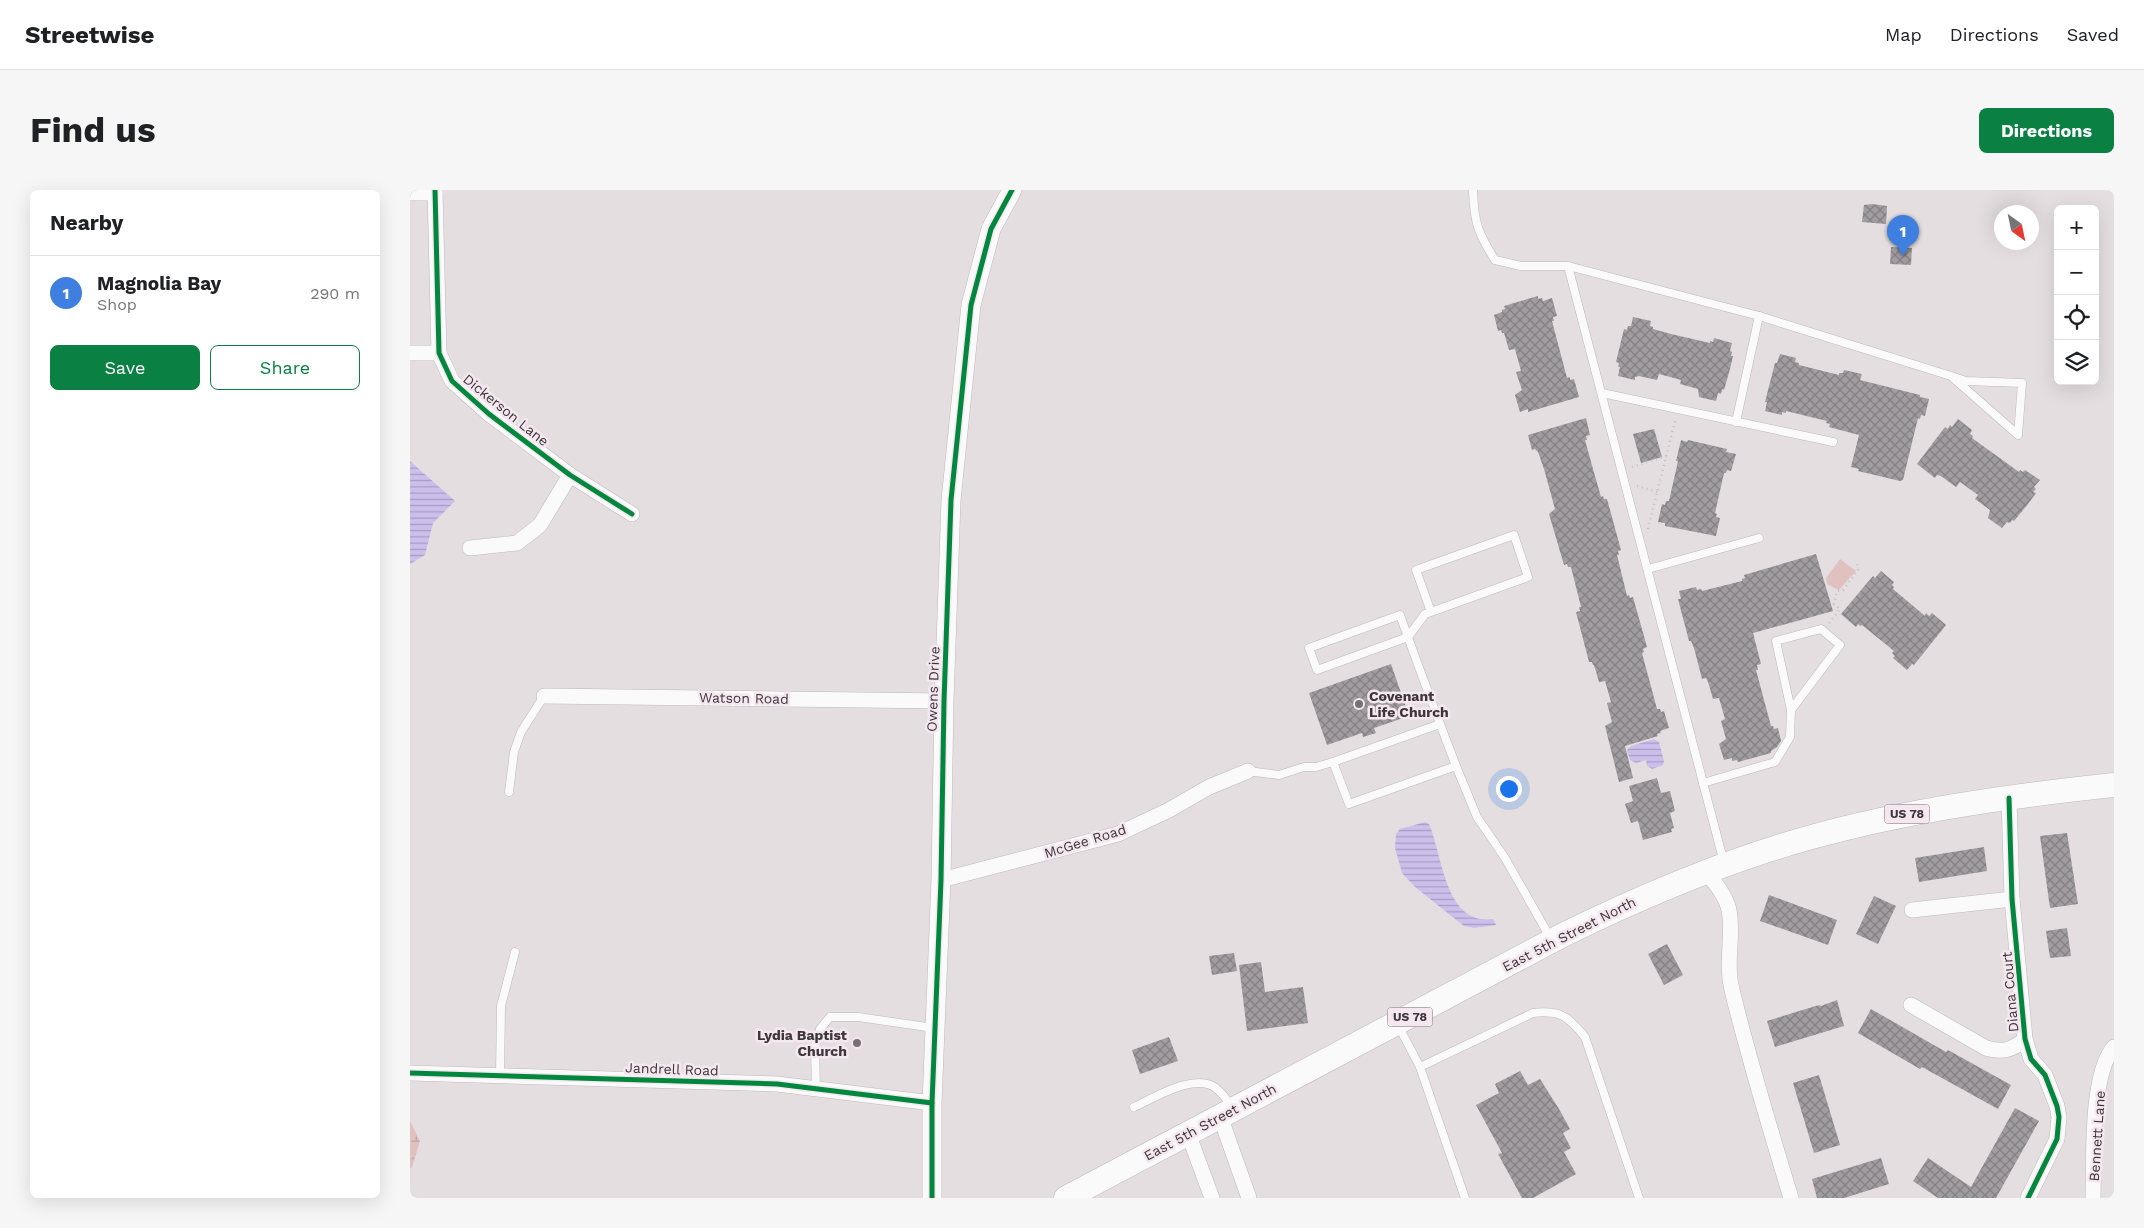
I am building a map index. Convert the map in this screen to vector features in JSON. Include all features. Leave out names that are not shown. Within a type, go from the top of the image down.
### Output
[{"type":"main road","name":"East 5th Street North","points":[[1066,1198],[1552,941],[1632,902],[1715,868],[1806,838],[1856,825],[1958,805],[2114,786]]},
{"type":"street","name":"Owens Drive","points":[[932,1198],[932,1103],[941,880],[944,701],[951,500],[971,305],[991,229],[1012,190]]},
{"type":"street","points":[[410,193],[435,191]]},
{"type":"street","name":"Dickerson Lane","points":[[435,191],[439,353],[452,381],[489,414],[570,475],[632,514]]},
{"type":"street","points":[[410,353],[439,353]]},
{"type":"street","points":[[470,548],[517,543],[540,525],[570,475]]},
{"type":"street","name":"Watson Road","points":[[544,696],[944,701]]},
{"type":"street","name":"McGee Road","points":[[941,880],[1118,834],[1169,810],[1209,787],[1248,771]]},
{"type":"street","name":"Diana Court","points":[[2009,798],[2012,899],[2025,1039],[2031,1059],[2045,1075],[2057,1106],[2059,1117],[2057,1139],[2028,1198]]},
{"type":"street","points":[[1715,868],[1718,886],[1729,908],[1731,928],[1728,968],[1731,988],[1760,1098],[1791,1198]]},
{"type":"street","points":[[1912,910],[2012,899]]},
{"type":"street","points":[[1911,1005],[1994,1051],[2011,1049],[2025,1039]]},
{"type":"street","name":"Bennett Lane","points":[[2093,1198],[2096,1101],[2108,1053],[2114,1046]]},
{"type":"street","name":"Jandrell Road","points":[[410,1073],[777,1084],[932,1103]]},
{"type":"street","points":[[1227,1112],[1249,1198]]},
{"type":"street","points":[[1188,1133],[1212,1198]]},
{"type":"lane","points":[[1473,190],[1479,234],[1495,260],[1521,266],[1568,266],[1759,316],[1951,376],[1966,381],[2022,383],[2018,435],[1951,376]]},
{"type":"lane","points":[[1568,266],[1703,783],[1715,868]]},
{"type":"lane","points":[[1736,422],[1759,316]]},
{"type":"lane","points":[[1602,393],[1833,442]]},
{"type":"lane","points":[[1431,612],[1416,570],[1514,535],[1528,577],[1431,612],[1425,614],[1408,637],[1317,670],[1309,648],[1400,615],[1408,637],[1440,724],[1456,766],[1477,817],[1505,858],[1552,941]]},
{"type":"lane","points":[[1648,569],[1759,538]]},
{"type":"lane","points":[[1703,783],[1775,762],[1790,737],[1791,710],[1776,641],[1821,629],[1840,645],[1791,710]]},
{"type":"lane","points":[[509,792],[514,752],[521,732],[544,696]]},
{"type":"lane","points":[[1248,771],[1279,775],[1304,767],[1333,762],[1440,724]]},
{"type":"lane","points":[[1333,762],[1349,804],[1456,766]]},
{"type":"lane","points":[[500,1076],[501,1006],[515,952]]},
{"type":"lane","points":[[1420,1067],[1533,1013],[1548,1011],[1562,1014],[1575,1025],[1584,1037],[1639,1198]]},
{"type":"lane","points":[[816,1089],[816,1048],[820,1029],[830,1018],[858,1017],[935,1028]]},
{"type":"lane","points":[[1398,1024],[1420,1067],[1465,1198]]},
{"type":"lane","points":[[1134,1107],[1178,1087],[1195,1083],[1216,1088],[1227,1112]]},
{"type":"path","points":[[1643,550],[1678,409]]},
{"type":"path","points":[[1622,470],[1666,456]]},
{"type":"path","points":[[1625,482],[1658,492]]},
{"type":"path","points":[[1823,631],[1840,609],[1834,604],[1837,591],[1843,590],[1858,570],[1857,561]]},
{"type":"green space","points":[[1840,559],[1856,571],[1839,590],[1827,584],[1826,578]]},
{"type":"green space","points":[[410,1121],[420,1141],[410,1169]]},
{"type":"shaded area","points":[[410,461],[455,501],[433,523],[425,555],[410,564]]},
{"type":"shaded area","points":[[1654,739],[1659,742],[1664,761],[1663,765],[1652,769],[1647,766],[1646,760],[1636,763],[1630,760],[1627,750],[1631,746]]},
{"type":"shaded area","points":[[1425,822],[1429,824],[1448,886],[1455,900],[1465,912],[1477,918],[1493,919],[1496,925],[1474,928],[1464,926],[1415,887],[1402,873],[1395,848],[1396,834],[1400,829]]},
{"type":"building","points":[[1864,205],[1887,206],[1886,224],[1862,222]]},
{"type":"building","points":[[1891,247],[1912,248],[1911,265],[1890,264]]},
{"type":"building","points":[[1538,296],[1538,299],[1542,298],[1543,301],[1552,298],[1557,316],[1553,317],[1554,321],[1552,321],[1567,378],[1570,377],[1570,380],[1574,379],[1579,397],[1528,412],[1528,409],[1520,412],[1515,395],[1522,390],[1516,372],[1521,371],[1515,349],[1509,350],[1504,333],[1501,330],[1498,331],[1494,315],[1502,312],[1505,309],[1504,306]]},
{"type":"building","points":[[1633,317],[1651,321],[1650,326],[1653,329],[1671,334],[1710,343],[1710,341],[1713,342],[1714,338],[1732,343],[1730,351],[1732,352],[1731,356],[1733,356],[1730,369],[1724,390],[1722,389],[1721,394],[1718,393],[1716,401],[1699,397],[1698,389],[1680,384],[1681,380],[1659,374],[1657,380],[1639,376],[1635,377],[1635,380],[1618,376],[1620,367],[1618,367],[1619,363],[1616,362],[1624,329],[1627,330],[1628,326],[1631,326]]},
{"type":"building","points":[[1780,354],[1796,358],[1795,362],[1799,363],[1799,365],[1839,375],[1844,370],[1862,374],[1860,380],[1929,399],[1925,416],[1921,415],[1920,419],[1918,418],[1903,480],[1900,481],[1858,471],[1859,469],[1851,467],[1859,435],[1829,427],[1830,424],[1826,423],[1827,421],[1786,411],[1786,413],[1782,412],[1782,415],[1765,411],[1767,402],[1765,402],[1775,363],[1777,363]]},
{"type":"building","points":[[1586,418],[1590,435],[1586,436],[1587,440],[1585,440],[1601,497],[1603,496],[1604,499],[1607,499],[1621,550],[1618,551],[1619,555],[1617,555],[1627,596],[1633,597],[1647,647],[1643,649],[1644,652],[1642,653],[1657,709],[1660,709],[1661,712],[1664,711],[1669,728],[1660,731],[1661,733],[1657,734],[1658,736],[1625,746],[1633,778],[1619,782],[1605,726],[1612,722],[1607,703],[1611,702],[1605,681],[1599,682],[1594,665],[1592,662],[1589,662],[1576,612],[1580,611],[1579,607],[1581,607],[1571,567],[1568,567],[1567,564],[1564,565],[1549,514],[1555,509],[1544,469],[1538,452],[1535,449],[1532,450],[1528,435]]},
{"type":"building","points":[[1958,419],[1972,430],[1970,434],[1973,436],[1972,438],[2019,472],[2020,470],[2023,472],[2025,470],[2040,480],[2034,487],[2036,489],[2033,492],[2036,493],[2028,504],[2014,521],[2007,522],[2002,528],[1988,518],[1990,510],[1975,499],[1978,495],[1960,482],[1956,487],[1941,476],[1937,475],[1935,478],[1917,464],[1945,427],[1948,429],[1950,425],[1952,427]]},
{"type":"building","points":[[1654,429],[1662,457],[1641,463],[1633,434]]},
{"type":"building","points":[[1681,440],[1727,449],[1726,452],[1736,454],[1731,471],[1727,470],[1724,473],[1715,513],[1717,514],[1716,517],[1720,518],[1716,536],[1665,526],[1665,523],[1658,522],[1662,504],[1665,505],[1666,501],[1669,501]]},
{"type":"building","points":[[1816,554],[1833,611],[1753,633],[1761,664],[1757,665],[1758,670],[1756,670],[1771,726],[1774,729],[1778,728],[1781,741],[1771,753],[1738,762],[1737,760],[1732,761],[1732,758],[1724,760],[1719,744],[1726,739],[1721,721],[1725,719],[1719,698],[1713,699],[1706,678],[1702,679],[1694,648],[1691,641],[1689,641],[1678,599],[1681,599],[1679,591],[1696,587],[1697,590],[1701,589],[1702,591],[1742,581],[1745,578],[1744,575]]},
{"type":"building","points":[[1881,571],[1894,582],[1892,585],[1893,589],[1925,616],[1926,613],[1929,616],[1932,613],[1946,625],[1914,665],[1912,664],[1907,670],[1893,658],[1895,656],[1892,653],[1894,651],[1862,625],[1858,624],[1856,627],[1841,614],[1873,576],[1875,578]]},
{"type":"building","name":"Covenant Life Church","points":[[1391,664],[1409,716],[1374,728],[1376,733],[1363,737],[1362,733],[1327,745],[1309,693]]},
{"type":"building","points":[[1657,778],[1661,793],[1670,791],[1675,811],[1670,813],[1674,828],[1671,829],[1672,832],[1643,840],[1638,821],[1631,823],[1625,804],[1633,801],[1629,786]]},
{"type":"building","points":[[2067,833],[2078,904],[2050,908],[2040,836]]},
{"type":"building","points":[[1984,847],[1987,871],[1919,882],[1915,858]]},
{"type":"building","points":[[1769,895],[1837,920],[1828,945],[1760,921]]},
{"type":"building","points":[[1874,896],[1896,906],[1878,944],[1856,934]]},
{"type":"building","points":[[2067,928],[2071,956],[2050,958],[2046,931]]},
{"type":"building","points":[[1667,944],[1683,975],[1664,985],[1648,954]]},
{"type":"building","points":[[1234,953],[1237,971],[1212,975],[1209,956]]},
{"type":"building","points":[[1261,962],[1265,992],[1303,987],[1308,1023],[1247,1031],[1239,965]]},
{"type":"building","points":[[1837,1000],[1844,1026],[1775,1047],[1767,1021]]},
{"type":"building","points":[[1871,1009],[1946,1052],[1948,1050],[2011,1085],[1998,1109],[1922,1067],[1920,1069],[1858,1033]]},
{"type":"building","points":[[1169,1037],[1178,1061],[1140,1074],[1132,1050]]},
{"type":"building","points":[[1520,1071],[1528,1085],[1540,1079],[1570,1129],[1563,1133],[1571,1148],[1564,1152],[1576,1174],[1533,1198],[1522,1198],[1498,1154],[1502,1153],[1476,1105],[1499,1093],[1495,1084]]},
{"type":"building","points":[[1819,1075],[1840,1145],[1814,1153],[1793,1083]]},
{"type":"building","points":[[2015,1108],[2039,1121],[1996,1198],[1938,1198],[1913,1181],[1928,1158],[1971,1187]]},
{"type":"building","points":[[1881,1158],[1889,1184],[1844,1198],[1817,1198],[1812,1179]]},
{"type":"cycle path","points":[[435,190],[439,353],[452,381],[489,414],[570,475],[632,514]]},
{"type":"cycle path","points":[[932,1198],[932,1103],[941,880],[944,701],[951,500],[971,305],[991,229],[1012,190]]},
{"type":"cycle path","points":[[2009,798],[2012,899],[2025,1039],[2031,1059],[2045,1075],[2057,1106],[2059,1117],[2057,1139],[2028,1198]]},
{"type":"cycle path","points":[[410,1073],[777,1084],[932,1103]]},
{"type":"place","name":"Magnolia Bay","points":[[1903,256]]},
{"type":"place","name":"Covenant Life Church","points":[[1359,704]]},
{"type":"place","name":"Lydia Baptist Church","points":[[857,1043]]}]
